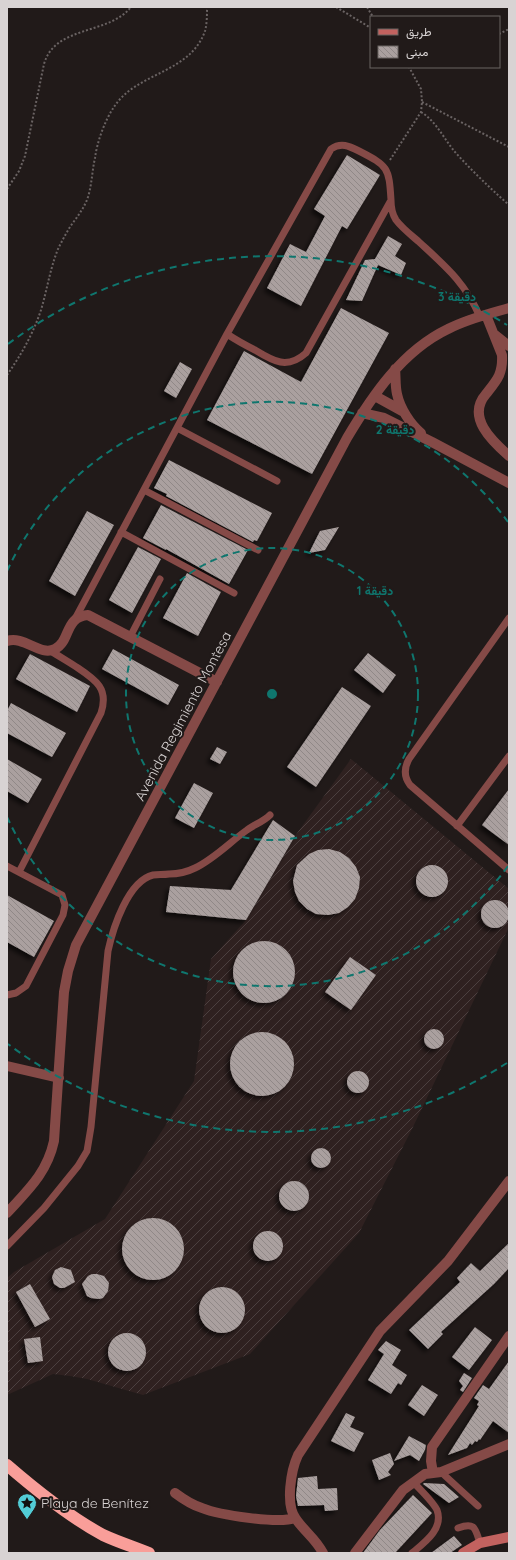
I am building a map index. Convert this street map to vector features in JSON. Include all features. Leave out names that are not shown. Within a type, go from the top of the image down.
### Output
[{"type":"highway","points":[[7,1465],[59,1508],[104,1535],[149,1553]]},
{"type":"street","name":"Avenida Regimiento Montesa","points":[[7,1213],[35,1182],[48,1161],[54,1141],[64,992],[68,971],[76,945],[216,682],[362,413],[396,369],[412,353],[435,336],[461,323],[509,308]]},
{"type":"street","points":[[483,316],[494,335],[502,355],[502,366],[495,384],[486,393],[481,402],[479,413],[485,431],[496,445],[509,456]]},
{"type":"street","points":[[494,335],[509,346]]},
{"type":"street","points":[[396,369],[397,394],[404,412],[415,428],[432,442]]},
{"type":"street","points":[[375,396],[404,412]]},
{"type":"street","points":[[362,413],[384,418],[509,483]]},
{"type":"street","points":[[7,641],[18,640],[45,651],[51,651],[62,643],[75,619],[88,615],[216,682]]},
{"type":"street","points":[[7,1066],[59,1078]]},
{"type":"street","points":[[323,1553],[314,1539],[294,1518],[290,1505],[293,1468],[301,1450],[380,1331],[448,1261],[509,1181]]},
{"type":"street","points":[[437,1473],[431,1461],[432,1446],[509,1336]]},
{"type":"street","points":[[355,1553],[403,1490],[413,1482],[425,1474],[437,1473],[509,1444]]},
{"type":"street","points":[[174,1493],[191,1504],[217,1513],[280,1520],[294,1518]]},
{"type":"street","points":[[463,1553],[480,1543],[509,1537]]},
{"type":"lane","points":[[75,619],[227,334],[331,149],[339,145],[348,146],[377,160],[385,167],[389,176],[391,202],[396,221],[455,276],[483,316]]},
{"type":"lane","points":[[227,334],[273,361],[287,363],[306,353],[391,202]]},
{"type":"lane","points":[[176,428],[277,481]]},
{"type":"lane","points":[[144,490],[258,550]]},
{"type":"lane","points":[[121,532],[234,593]]},
{"type":"lane","points":[[130,637],[160,579]]},
{"type":"lane","points":[[509,618],[409,758],[405,768],[406,778],[410,785],[509,870]]},
{"type":"lane","points":[[19,872],[103,706],[103,692],[97,682],[51,651]]},
{"type":"lane","points":[[457,826],[509,756]]},
{"type":"lane","points":[[7,1246],[44,1208],[78,1166],[87,1151],[91,1128],[108,950],[116,922],[132,891],[136,885],[153,875],[178,873],[201,865],[248,828],[264,821],[270,815]]},
{"type":"lane","points":[[7,866],[62,895],[65,905],[64,910],[26,986],[7,995]]},
{"type":"lane","points":[[437,1473],[478,1506]]},
{"type":"lane","points":[[412,1553],[428,1541],[434,1533],[438,1521],[436,1510],[413,1482]]},
{"type":"lane","points":[[458,1528],[466,1525],[472,1525],[475,1527],[480,1543]]},
{"type":"path","points":[[7,188],[26,156],[44,64],[49,52],[63,40],[114,20],[131,7]]},
{"type":"path","points":[[7,375],[25,347],[34,329],[58,250],[69,228],[86,202],[90,189],[95,156],[109,114],[128,90],[181,61],[193,51],[205,30],[207,7]]},
{"type":"path","points":[[336,7],[370,27]]},
{"type":"path","points":[[367,7],[372,16]]},
{"type":"path","points":[[385,167],[421,112],[422,102],[418,82],[410,68]]},
{"type":"path","points":[[422,102],[509,147]]},
{"type":"path","points":[[421,112],[430,119],[468,166],[509,205]]},
{"type":"shaded area","points":[[351,759],[509,889],[509,927],[412,1129],[359,1233],[250,1354],[143,1395],[87,1379],[53,1374],[7,1395],[7,1278],[14,1272],[105,1219],[194,1081],[211,959],[246,920],[295,836]]},
{"type":"building","points":[[347,155],[380,175],[347,229],[342,226],[301,306],[267,288],[290,244],[306,252],[325,216],[314,209]]},
{"type":"building","points":[[388,236],[402,244],[395,256],[406,263],[401,275],[378,265],[362,301],[346,300],[365,260],[375,259]]},
{"type":"building","points":[[341,308],[389,333],[312,474],[207,420],[244,351],[301,382]]},
{"type":"building","points":[[180,362],[192,369],[176,398],[164,391]]},
{"type":"building","points":[[169,460],[272,513],[257,541],[254,540],[253,542],[166,496],[167,494],[154,488]]},
{"type":"building","points":[[161,505],[248,550],[229,584],[143,538]]},
{"type":"building","points":[[87,511],[114,525],[75,596],[49,581]]},
{"type":"building","points":[[339,527],[325,550],[309,553],[320,531]]},
{"type":"building","points":[[138,547],[161,559],[132,613],[109,600]]},
{"type":"building","points":[[187,573],[221,592],[198,636],[163,618]]},
{"type":"building","points":[[113,649],[179,685],[168,705],[102,669]]},
{"type":"building","points":[[368,653],[396,675],[383,693],[354,670]]},
{"type":"building","points":[[30,654],[90,686],[77,712],[16,679]]},
{"type":"building","points":[[342,687],[371,706],[316,787],[287,767]]},
{"type":"building","points":[[11,703],[66,733],[52,757],[7,733],[7,711]]},
{"type":"building","points":[[217,747],[227,752],[220,764],[210,759]]},
{"type":"building","points":[[7,759],[42,779],[28,803],[7,791]]},
{"type":"building","points":[[194,783],[213,793],[194,828],[175,818]]},
{"type":"building","points":[[509,789],[509,845],[482,825]]},
{"type":"building","points":[[273,820],[295,836],[246,920],[166,912],[170,886],[231,890]]},
{"type":"building","points":[[329,849],[340,852],[349,858],[356,867],[360,877],[359,888],[355,899],[348,907],[339,913],[328,915],[316,914],[307,909],[299,901],[295,892],[293,881],[297,865],[309,854],[318,850]]},
{"type":"building","points":[[429,865],[435,865],[444,869],[448,881],[444,893],[435,897],[429,897],[420,893],[416,884],[416,878],[420,869]]},
{"type":"building","points":[[7,895],[54,921],[34,957],[7,942]]},
{"type":"building","points":[[495,900],[505,904],[509,914],[505,924],[495,928],[485,924],[481,914],[485,904]]},
{"type":"building","points":[[258,941],[270,941],[286,950],[293,960],[295,972],[293,984],[286,994],[270,1003],[258,1003],[247,998],[238,989],[233,978],[233,966],[238,955],[247,946]]},
{"type":"building","points":[[350,957],[376,975],[351,1010],[325,992]]},
{"type":"building","points":[[434,1029],[441,1032],[444,1039],[441,1046],[434,1049],[427,1046],[424,1039],[427,1032]]},
{"type":"building","points":[[262,1032],[274,1034],[285,1041],[292,1052],[294,1064],[292,1076],[285,1087],[274,1094],[262,1096],[250,1094],[239,1087],[232,1076],[230,1064],[232,1052],[239,1041],[250,1034]]},
{"type":"building","points":[[358,1071],[366,1074],[369,1082],[366,1090],[358,1093],[350,1090],[347,1082],[350,1074]]},
{"type":"building","points":[[321,1148],[328,1151],[331,1158],[328,1165],[321,1168],[314,1165],[311,1158],[314,1151]]},
{"type":"building","points":[[294,1181],[304,1186],[309,1196],[304,1206],[294,1211],[284,1206],[279,1196],[284,1186]]},
{"type":"building","points":[[153,1218],[165,1221],[175,1227],[181,1237],[184,1249],[181,1261],[175,1271],[165,1277],[153,1280],[141,1277],[131,1271],[125,1261],[122,1249],[125,1237],[131,1227],[141,1221]]},
{"type":"building","points":[[268,1231],[279,1235],[283,1246],[279,1257],[268,1261],[257,1257],[253,1246],[257,1235]]},
{"type":"building","points":[[509,1243],[509,1268],[494,1284],[441,1332],[443,1334],[428,1349],[409,1330],[460,1282],[457,1278],[471,1263],[480,1271]]},
{"type":"building","points":[[61,1267],[71,1270],[75,1282],[64,1288],[60,1288],[54,1284],[52,1277],[55,1270]]},
{"type":"building","points":[[92,1274],[104,1276],[109,1283],[108,1291],[103,1298],[91,1298],[87,1296],[82,1284],[88,1276]]},
{"type":"building","points":[[30,1284],[50,1319],[35,1327],[16,1292]]},
{"type":"building","points":[[217,1287],[227,1287],[239,1293],[244,1301],[244,1319],[239,1327],[231,1332],[217,1333],[209,1330],[202,1323],[199,1315],[199,1305],[202,1297],[209,1290]]},
{"type":"building","points":[[475,1327],[492,1340],[469,1370],[452,1357]]},
{"type":"building","points":[[123,1333],[131,1333],[138,1336],[143,1341],[146,1352],[143,1363],[138,1368],[131,1371],[123,1371],[116,1368],[111,1363],[108,1356],[108,1348],[111,1341],[116,1336]]},
{"type":"building","points":[[40,1337],[43,1361],[28,1363],[24,1339]]},
{"type":"building","points":[[386,1341],[401,1350],[392,1365],[407,1375],[401,1385],[398,1383],[391,1394],[368,1380],[384,1354],[378,1350]]},
{"type":"building","points":[[509,1361],[509,1433],[493,1421],[480,1440],[479,1439],[477,1442],[475,1441],[472,1445],[470,1443],[467,1448],[448,1455],[479,1406],[477,1405],[479,1401],[474,1398],[483,1385],[489,1389]]},
{"type":"building","points":[[464,1373],[472,1378],[463,1392],[460,1390],[463,1386],[459,1381]]},
{"type":"building","points":[[422,1385],[438,1395],[424,1416],[408,1405]]},
{"type":"building","points":[[346,1413],[355,1417],[350,1427],[364,1433],[354,1452],[331,1441]]},
{"type":"building","points":[[409,1436],[426,1445],[419,1461],[410,1455],[394,1461]]},
{"type":"building","points":[[390,1453],[394,1464],[388,1472],[391,1475],[379,1480],[372,1460]]},
{"type":"building","points":[[317,1476],[318,1489],[337,1488],[338,1510],[325,1511],[324,1505],[298,1506],[296,1496],[298,1478]]},
{"type":"building","points":[[423,1484],[444,1484],[459,1497],[449,1503]]},
{"type":"building","points":[[413,1495],[432,1513],[395,1553],[363,1553],[380,1530]]},
{"type":"building","points":[[454,1536],[462,1545],[450,1553],[431,1553]]},
{"type":"place","name":"Playa de Benítez","points":[[27,1520]]}]
